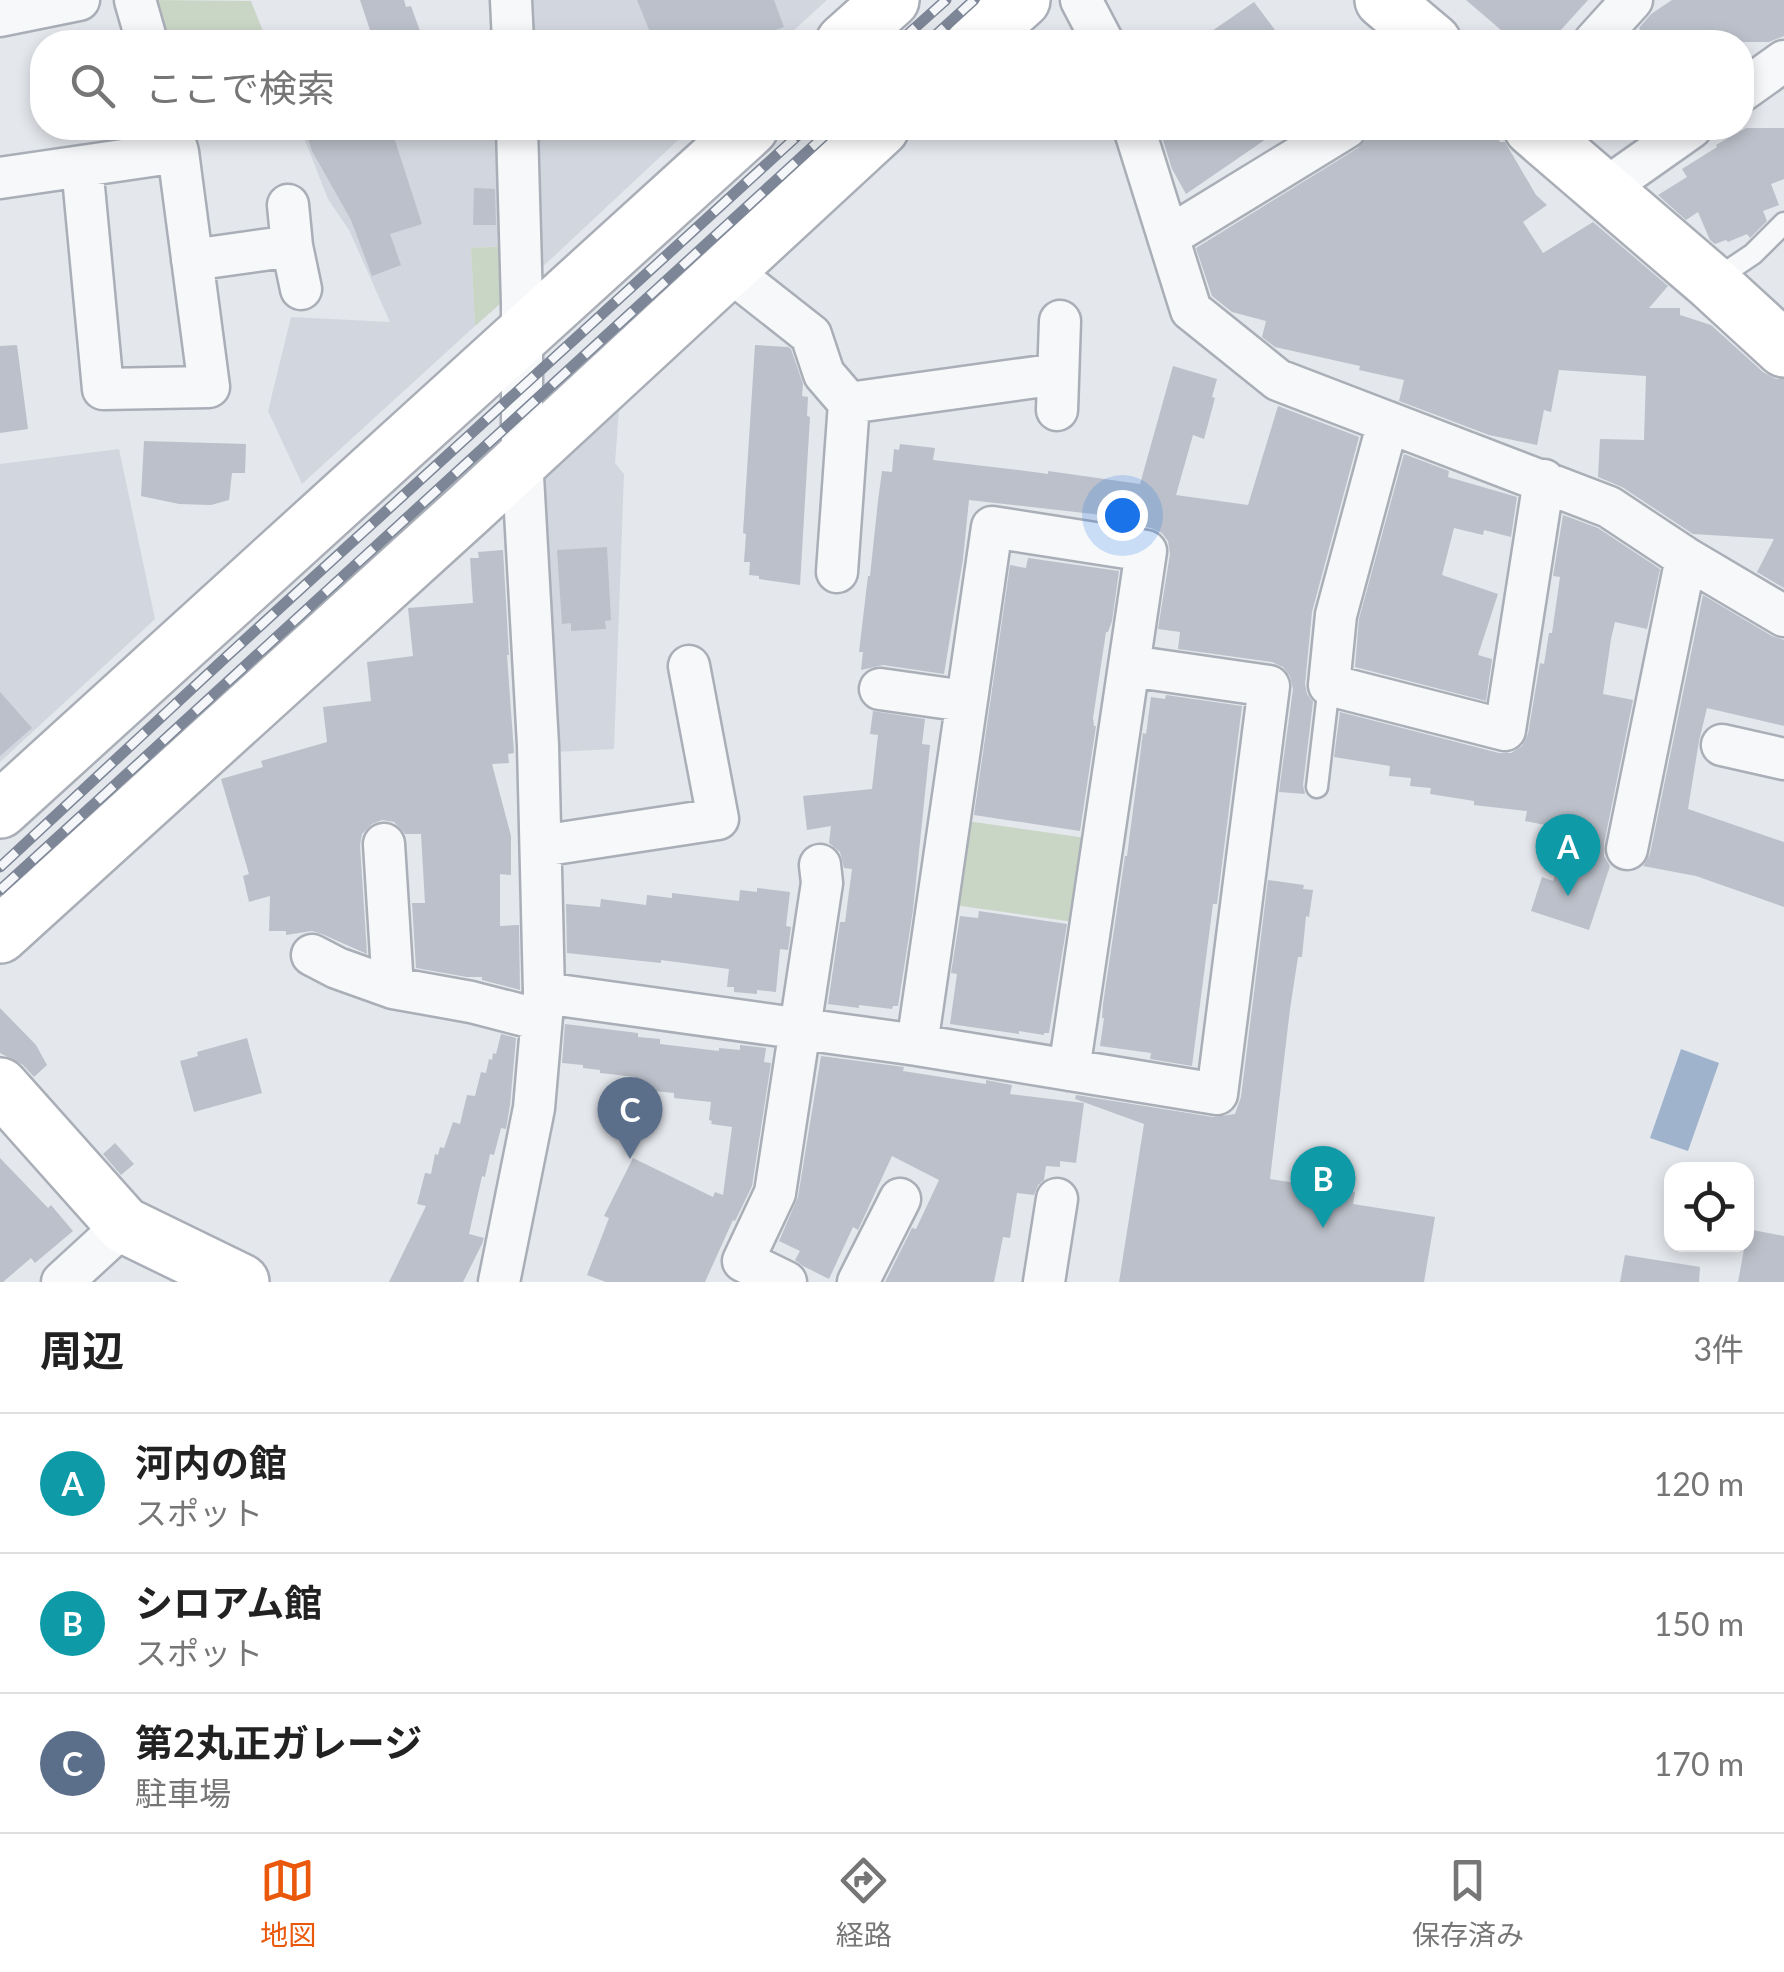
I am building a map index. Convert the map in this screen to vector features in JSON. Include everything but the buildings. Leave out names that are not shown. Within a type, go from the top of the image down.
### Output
[{"type":"street","points":[[0,16],[79,0]]},
{"type":"street","points":[[135,0],[144,30]]},
{"type":"street","points":[[510,0],[512,30]]},
{"type":"street","points":[[857,30],[891,0]]},
{"type":"street","points":[[988,30],[1022,0]]},
{"type":"street","points":[[1081,0],[1097,30]]},
{"type":"street","points":[[1383,0],[1419,30]]},
{"type":"street","points":[[1605,30],[1632,0]]},
{"type":"street","points":[[1754,83],[1784,61]]},
{"type":"street","points":[[0,178],[82,166],[174,140],[208,387],[103,389],[82,166]]},
{"type":"street","points":[[499,1282],[534,1108],[542,1007],[538,745],[522,458],[517,140]]},
{"type":"street","points":[[0,810],[737,140]]},
{"type":"street","points":[[0,935],[869,140]]},
{"type":"street","points":[[1138,140],[1191,310],[1278,380],[1608,507],[1784,616]]},
{"type":"street","points":[[1168,237],[1326,140]]},
{"type":"street","points":[[1546,140],[1784,349]]},
{"type":"street","points":[[1603,190],[1674,140]]},
{"type":"street","points":[[288,205],[301,289]]},
{"type":"street","points":[[192,260],[292,246]]},
{"type":"street","points":[[726,268],[810,335],[824,374],[849,404],[837,572]]},
{"type":"street","points":[[849,404],[1058,392],[1060,321]]},
{"type":"street","points":[[1388,422],[1336,615],[1329,685],[1505,730],[1544,480]]},
{"type":"street","points":[[917,1046],[992,528],[1146,551],[1069,1070]]},
{"type":"street","points":[[1628,850],[1686,558]]},
{"type":"street","points":[[540,846],[718,819],[689,666]]},
{"type":"street","points":[[312,954],[336,968],[393,988],[471,1002],[800,1030],[1217,1094],[1268,686],[1130,666]]},
{"type":"street","points":[[880,689],[965,701]]},
{"type":"street","points":[[1722,745],[1784,758]]},
{"type":"street","points":[[384,844],[393,988]]},
{"type":"street","points":[[786,1282],[743,1261],[775,1193],[822,883],[820,864]]},
{"type":"street","points":[[0,1086],[124,1225],[241,1282]]},
{"type":"street","points":[[858,1282],[900,1198]]},
{"type":"street","points":[[1044,1282],[1057,1199]]},
{"type":"street","points":[[62,1282],[124,1225]]},
{"type":"lane","points":[[1711,282],[1753,254],[1784,223]]},
{"type":"lane","points":[[1318,787],[1329,685]]},
{"type":"shaded area","points":[[526,0],[827,0],[794,30],[527,30]]},
{"type":"shaded area","points":[[305,140],[504,140],[506,246],[471,248],[475,326],[302,484],[268,411],[291,317],[390,322],[349,230],[328,199]]},
{"type":"shaded area","points":[[532,140],[678,140],[536,273]]},
{"type":"shaded area","points":[[619,410],[615,463],[624,474],[614,749],[555,752],[537,485]]},
{"type":"shaded area","points":[[119,449],[155,619],[0,762],[0,464]]},
{"type":"green space","points":[[153,0],[251,1],[262,30],[161,30]]},
{"type":"green space","points":[[506,246],[508,297],[475,326],[471,248]]},
{"type":"green space","points":[[967,821],[1086,838],[1074,922],[954,905]]},
{"type":"water","points":[[1681,1049],[1719,1063],[1688,1151],[1650,1138]]},
{"type":"railway","points":[[912,30],[946,0]]},
{"type":"railway","points":[[941,30],[974,0]]},
{"type":"railway","points":[[0,867],[793,140]]},
{"type":"railway","points":[[0,890],[820,140]]},
{"type":"place","name":"河内の館","points":[[1568,896]]},
{"type":"place","name":"第2丸正ガレージ","points":[[630,1159]]},
{"type":"place","name":"シロアム館","points":[[1323,1228]]}]
